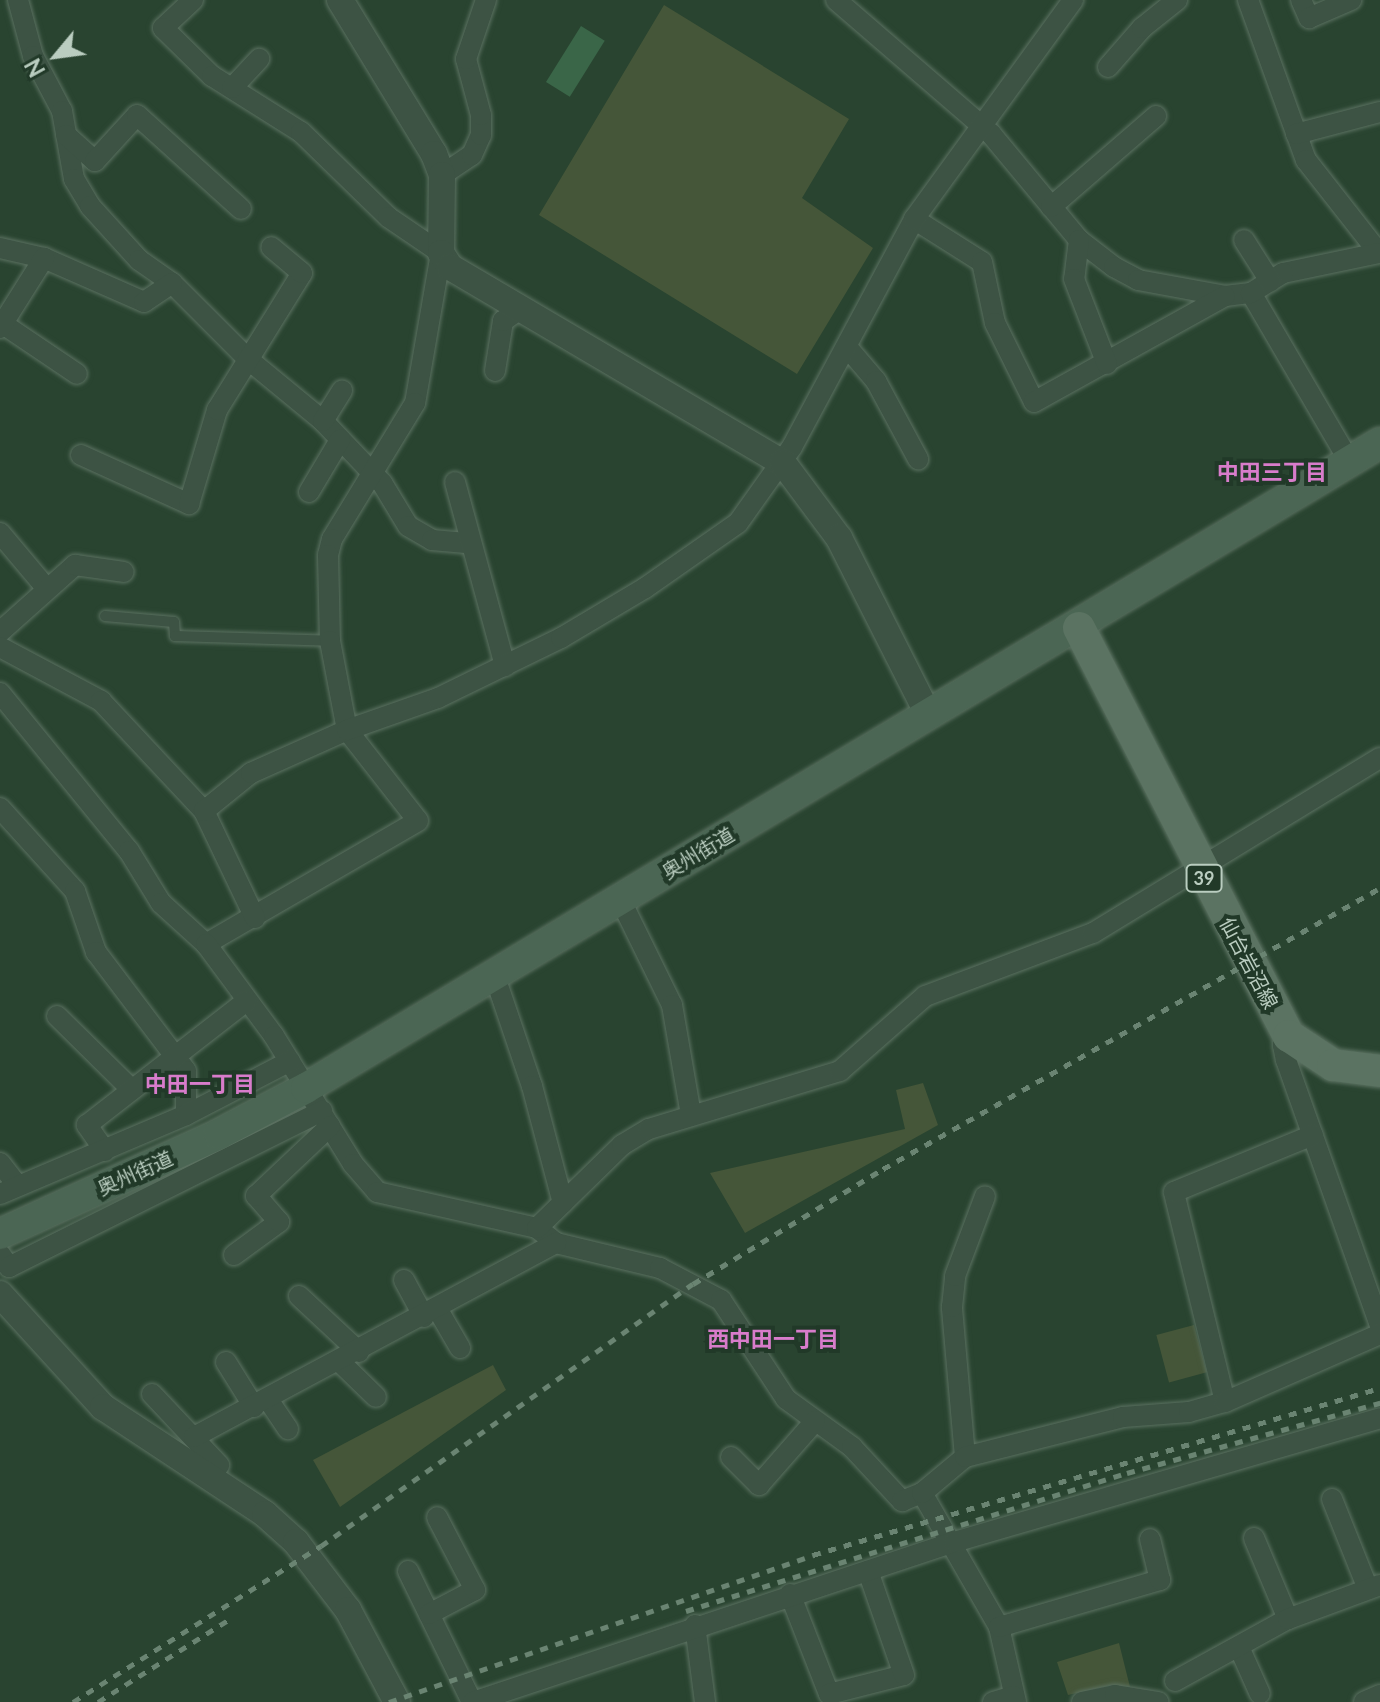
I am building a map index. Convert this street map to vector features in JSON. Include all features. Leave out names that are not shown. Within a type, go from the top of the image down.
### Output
[{"type":"main road","name":"奥州街道","points":[[0,1234],[219,1134],[319,1108],[494,974],[1079,628],[1380,443]]},
{"type":"main road","name":"仙台岩沼線","points":[[1079,628],[1199,867],[1289,1036],[1333,1065],[1380,1071]]},
{"type":"street","points":[[18,0],[33,56],[62,111],[74,179],[90,206],[139,260],[172,283],[249,360],[323,421],[374,473],[408,526],[432,540],[469,543]]},
{"type":"street","points":[[193,0],[163,28],[232,88],[301,132],[388,217],[441,253],[450,267],[783,463],[839,538],[929,716]]},
{"type":"street","points":[[206,944],[418,821],[347,730],[330,641],[332,539],[415,403],[441,253],[442,175],[434,154],[340,0]]},
{"type":"street","points":[[442,175],[472,155],[481,135],[481,115],[466,59],[486,0]]},
{"type":"street","points":[[836,0],[863,8],[978,127],[991,134],[1079,240],[1138,280],[1225,296],[1251,293],[1299,268],[1379,253],[1319,181],[1296,134],[1248,0]]},
{"type":"street","points":[[204,811],[251,773],[347,730],[438,698],[505,666],[645,588],[738,523],[783,463],[914,219],[1073,0]]},
{"type":"street","points":[[1108,67],[1142,28],[1177,0]]},
{"type":"street","points":[[1301,0],[1309,18],[1351,0]]},
{"type":"street","points":[[232,88],[259,59]]},
{"type":"street","points":[[1296,134],[1380,112]]},
{"type":"street","points":[[66,135],[95,161],[137,115],[241,209]]},
{"type":"street","points":[[1051,207],[1156,116]]},
{"type":"street","points":[[914,219],[982,262],[995,323],[1034,402],[1225,296]]},
{"type":"street","points":[[1079,240],[1074,279],[1107,364]]},
{"type":"street","points":[[1244,240],[1270,281]]},
{"type":"street","points":[[81,455],[189,504],[217,410],[302,273],[271,247]]},
{"type":"street","points":[[0,248],[44,258],[144,302],[172,283]]},
{"type":"street","points":[[44,258],[1,326],[77,374]]},
{"type":"street","points":[[1251,293],[1349,461]]},
{"type":"street","points":[[495,371],[503,321],[520,309]]},
{"type":"street","points":[[847,347],[876,381],[918,459]]},
{"type":"street","points":[[323,421],[342,390]]},
{"type":"street","points":[[309,492],[340,440]]},
{"type":"street","points":[[455,482],[469,543],[505,666]]},
{"type":"street","points":[[0,533],[47,589]]},
{"type":"street","points":[[0,632],[75,565],[124,572]]},
{"type":"street","points":[[0,647],[101,701],[204,811],[255,918]]},
{"type":"street","points":[[0,693],[129,851],[161,903],[206,944],[290,1061],[377,1192],[537,1228],[556,1243],[660,1268],[721,1300],[766,1375],[815,1421],[852,1447],[902,1501],[922,1493],[965,1457],[1123,1417],[1189,1412],[1225,1402],[1380,1334]]},
{"type":"street","points":[[537,1228],[622,1145],[691,1115],[840,1071],[925,996],[1093,933],[1380,758]]},
{"type":"street","points":[[0,808],[75,891],[96,952],[186,1071],[186,1115]]},
{"type":"street","points":[[620,899],[672,1005],[691,1115]]},
{"type":"street","points":[[494,974],[532,1086],[563,1203]]},
{"type":"street","points":[[105,1151],[87,1125],[246,1001]]},
{"type":"street","points":[[57,1016],[132,1090]]},
{"type":"street","points":[[1289,1036],[1283,1045],[1286,1060],[1380,1325]]},
{"type":"street","points":[[0,1163],[9,1190],[186,1115],[290,1061]]},
{"type":"street","points":[[0,1254],[9,1267],[319,1108]]},
{"type":"street","points":[[234,1255],[279,1222],[256,1196],[319,1108]]},
{"type":"street","points":[[1225,1402],[1174,1192],[1313,1135]]},
{"type":"street","points":[[965,1457],[952,1307],[955,1276],[985,1196]]},
{"type":"street","points":[[194,1437],[359,1352],[556,1243]]},
{"type":"street","points":[[404,1280],[460,1348]]},
{"type":"street","points":[[0,1294],[103,1407],[265,1514],[296,1542],[348,1610],[397,1702]]},
{"type":"street","points":[[299,1296],[359,1352]]},
{"type":"street","points":[[226,1362],[261,1404],[288,1429]]},
{"type":"street","points":[[340,1362],[376,1397]]},
{"type":"street","points":[[152,1394],[219,1465]]},
{"type":"street","points":[[408,1571],[475,1702],[695,1625],[954,1542],[1380,1418]]},
{"type":"street","points":[[731,1457],[759,1485],[815,1421]]},
{"type":"street","points":[[922,1493],[954,1542],[999,1627],[1015,1699],[993,1702]]},
{"type":"street","points":[[1175,1681],[1288,1619],[1374,1587],[1332,1499]]},
{"type":"street","points":[[429,1614],[475,1590],[437,1517]]},
{"type":"street","points":[[1254,1538],[1288,1619]]},
{"type":"street","points":[[999,1627],[1160,1580],[1150,1539]]},
{"type":"street","points":[[790,1594],[829,1694],[904,1675],[868,1571]]},
{"type":"street","points":[[695,1625],[705,1702]]},
{"type":"street","points":[[1239,1647],[1260,1694]]},
{"type":"street","points":[[1082,1702],[1115,1695],[1158,1702]]},
{"type":"street","points":[[1364,1702],[1380,1695]]},
{"type":"lane","points":[[105,616],[174,622],[175,636],[330,641]]},
{"type":"shaded area","points":[[664,5],[849,119],[802,198],[873,248],[797,374],[539,215]]},
{"type":"shaded area","points":[[581,26],[605,41],[570,97],[546,82]]},
{"type":"shaded area","points":[[923,1083],[938,1125],[745,1233],[710,1173],[905,1129],[896,1090]]},
{"type":"shaded area","points":[[1194,1325],[1207,1372],[1169,1382],[1156,1335]]},
{"type":"shaded area","points":[[493,1365],[506,1390],[340,1507],[313,1460]]},
{"type":"shaded area","points":[[1119,1643],[1130,1687],[1111,1685],[1068,1695],[1057,1662]]},
{"type":"railway","points":[[73,1702],[321,1546],[693,1284],[883,1169],[1380,888]]},
{"type":"railway","points":[[389,1702],[813,1555],[1380,1388]]},
{"type":"railway","points":[[686,1611],[1127,1473],[1380,1403]]},
{"type":"railway","points":[[98,1702],[230,1619]]},
{"type":"district","name":"中田三丁目","points":[[1272,472]]},
{"type":"district","name":"中田一丁目","points":[[200,1084]]},
{"type":"district","name":"西中田一丁目","points":[[773,1339]]}]
